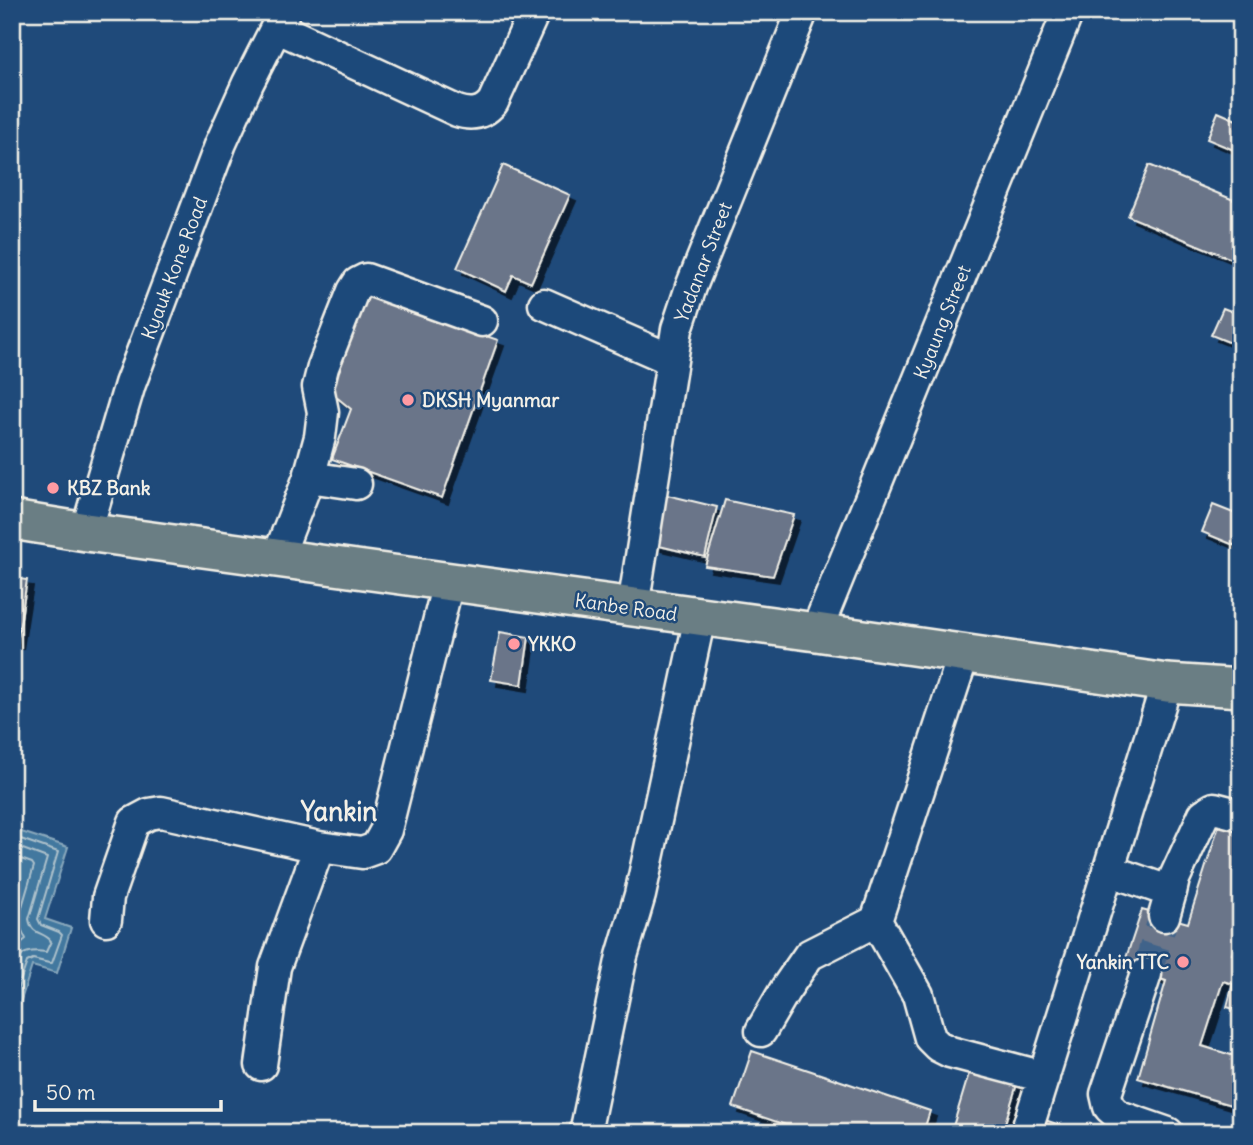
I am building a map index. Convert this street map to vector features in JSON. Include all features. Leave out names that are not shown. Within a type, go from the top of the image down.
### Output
[{"type":"main road","name":"Kanbe Road","points":[[12,520],[1167,683],[1241,688]]},
{"type":"street","points":[[280,20],[457,111],[472,114],[483,111],[493,102],[534,12]]},
{"type":"street","name":"Yadanar Street","points":[[633,607],[677,328],[802,12]]},
{"type":"street","name":"Kyaung Street","points":[[816,632],[1068,12]]},
{"type":"street","name":"Kyauk Kone Road","points":[[86,532],[135,372],[221,143],[280,20]]},
{"type":"street","points":[[277,559],[309,477],[320,438],[323,412],[318,387],[320,377],[358,283],[366,279],[482,321]]},
{"type":"street","points":[[544,303],[673,360]]},
{"type":"street","points":[[309,477],[356,484]]},
{"type":"street","points":[[106,920],[108,897],[134,822],[149,814],[161,812],[319,847],[362,853],[376,848],[386,830],[448,583]]},
{"type":"street","points":[[585,1133],[622,956],[640,895],[700,617]]},
{"type":"street","points":[[761,1031],[809,955],[876,921],[964,653]]},
{"type":"street","points":[[1026,1133],[1167,683]]},
{"type":"street","points":[[1108,870],[1167,904],[1174,879],[1204,814],[1214,808],[1241,815]]},
{"type":"street","points":[[261,1065],[275,967],[319,847]]},
{"type":"street","points":[[876,921],[918,995],[930,1038],[938,1046],[950,1052],[1044,1077]]},
{"type":"street","points":[[1146,974],[1106,1094],[1109,1107],[1119,1116],[1168,1133]]},
{"type":"water","points":[[12,829],[68,847],[45,919],[71,928],[57,973],[32,966],[14,1022],[12,1021]]},
{"type":"building","points":[[1218,112],[1241,122],[1241,153],[1207,139]]},
{"type":"building","points":[[503,165],[570,195],[531,283],[513,275],[506,291],[457,268]]},
{"type":"building","points":[[1149,165],[1241,203],[1241,263],[1128,216]]},
{"type":"building","name":"DKSH Myanmar","points":[[362,293],[498,340],[442,498],[332,459],[351,409],[329,391]]},
{"type":"building","points":[[1223,308],[1241,315],[1241,347],[1211,335]]},
{"type":"building","points":[[667,495],[717,507],[705,557],[655,545]]},
{"type":"building","points":[[725,500],[794,515],[773,576],[705,566]]},
{"type":"building","points":[[1213,505],[1241,516],[1241,548],[1202,532]]},
{"type":"building","points":[[12,578],[27,580],[17,643],[12,642]]},
{"type":"building","points":[[500,632],[529,637],[522,685],[491,680]]},
{"type":"building","name":"Yankin TTC","points":[[1219,825],[1241,832],[1241,927],[1232,954],[1241,957],[1241,1011],[1227,1007],[1233,984],[1223,981],[1202,1046],[1241,1058],[1241,1108],[1138,1078],[1166,981],[1123,967],[1142,910],[1188,923]]},
{"type":"building","points":[[752,1051],[930,1111],[923,1133],[809,1133],[733,1107]]},
{"type":"building","points":[[970,1070],[1017,1084],[1002,1133],[951,1133]]},
{"type":"building","points":[[1042,1119],[1083,1133],[1038,1133]]},
{"type":"tunnel","points":[[1146,974],[1164,916]]},
{"type":"place","name":"DKSH Myanmar","points":[[408,400]]},
{"type":"place","name":"KBZ Bank","points":[[53,488]]},
{"type":"place","name":"YKKO","points":[[514,644]]},
{"type":"place","name":"Yankin TTC","points":[[1183,962]]},
{"type":"district","name":"Yankin","points":[[339,812]]}]
